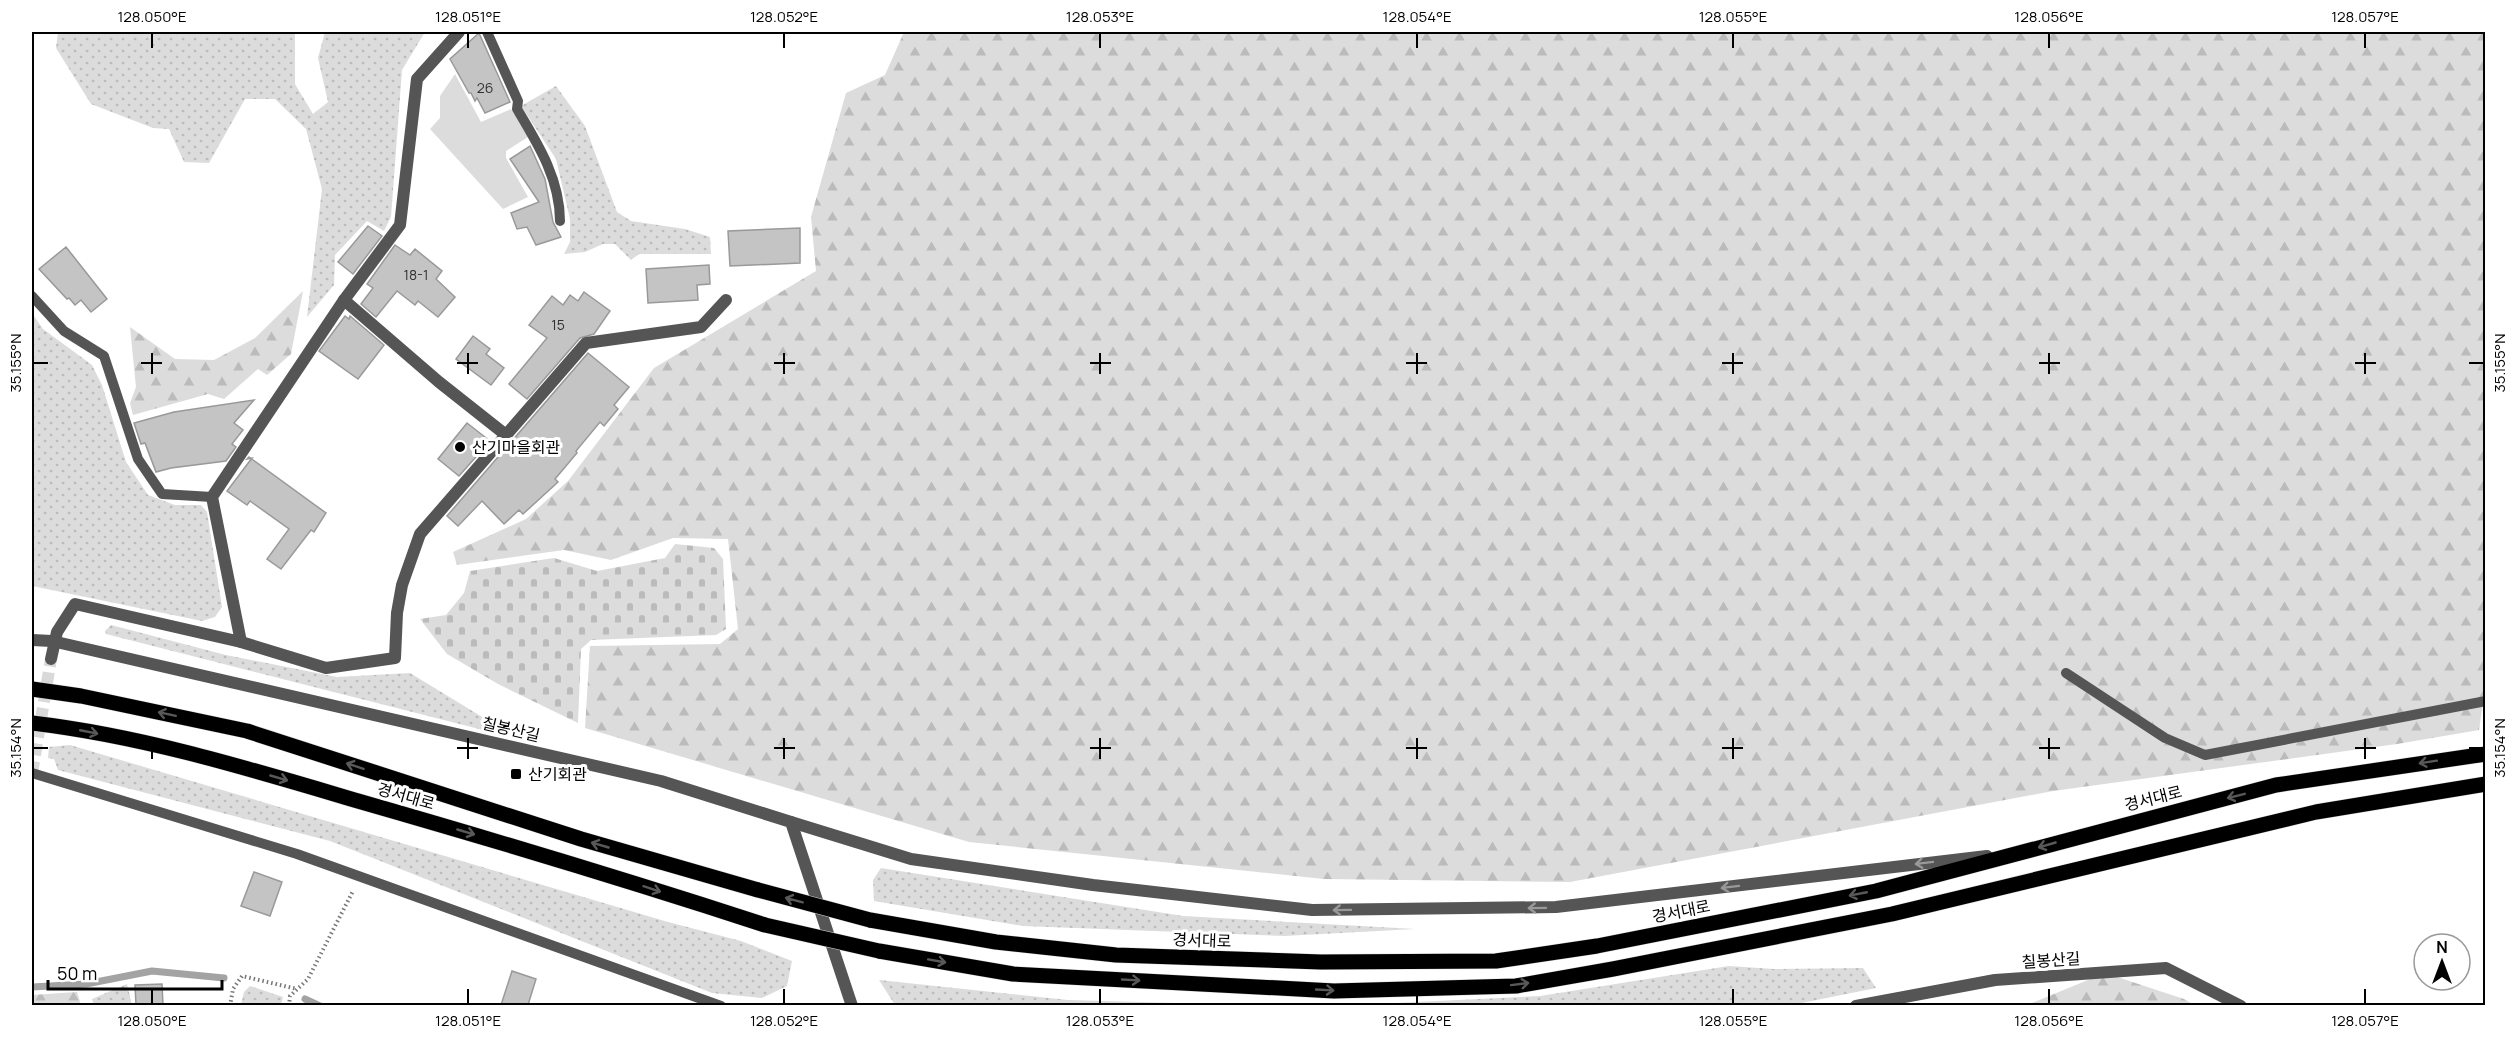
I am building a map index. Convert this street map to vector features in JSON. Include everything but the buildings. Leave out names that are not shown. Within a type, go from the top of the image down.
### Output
[{"type":"main road","name":"경서대로","points":[[32,689],[81,696],[247,731],[581,839],[870,920],[996,942],[1116,955],[1321,962],[1496,961],[1597,946],[1876,891],[2276,785],[2486,754]]},
{"type":"main road","name":"경서대로","points":[[32,723],[70,728],[192,752],[581,866],[765,925],[879,951],[1013,974],[1334,991],[1516,986],[1613,969],[1892,914],[2316,812],[2486,784]]},
{"type":"street","points":[[240,642],[212,496],[344,300],[400,225],[417,79],[459,32]]},
{"type":"street","points":[[344,300],[439,382],[506,435]]},
{"type":"street","points":[[51,659],[57,632],[75,604],[240,642],[326,668],[395,658],[397,613],[402,585],[420,534],[586,343],[701,327],[726,300]]},
{"type":"street","name":"칠봉산길","points":[[32,640],[55,641],[662,781],[911,859],[1093,885],[1312,910],[1556,908],[2024,852]]},
{"type":"street","points":[[791,822],[852,1005]]},
{"type":"street","name":"칠봉산길","points":[[1856,1005],[1995,980],[2166,968],[2241,1005]]},
{"type":"lane","points":[[487,32],[518,101],[517,109],[547,160],[560,204],[560,221]]},
{"type":"lane","points":[[32,296],[64,331],[104,356],[138,459],[162,494],[212,496]]},
{"type":"lane","points":[[2066,673],[2165,738],[2205,755],[2486,701]]},
{"type":"lane","points":[[32,773],[297,854],[721,1005]]},
{"type":"path","points":[[289,1005],[290,996],[308,979],[361,877]]},
{"type":"path","points":[[230,1005],[233,989],[242,976],[297,989]]},
{"type":"green space","points":[[58,32],[295,32],[295,84],[313,114],[328,102],[318,58],[325,32],[425,32],[402,70],[391,217],[384,231],[367,221],[335,255],[334,285],[307,317],[322,189],[306,129],[275,99],[245,99],[209,163],[184,162],[169,129],[153,128],[91,104],[56,48]]},
{"type":"green space","points":[[904,32],[2485,32],[2486,683],[2479,730],[2397,744],[2053,791],[1570,882],[1324,879],[969,842],[585,728],[590,646],[720,644],[738,629],[728,539],[673,538],[611,560],[564,550],[457,565],[453,552],[526,519],[568,481],[654,368],[816,271],[811,217],[846,93],[885,75]]},
{"type":"green space","points":[[455,74],[481,122],[511,109],[528,137],[506,151],[506,158],[528,197],[503,209],[430,129],[440,118],[440,96]]},
{"type":"green space","points":[[556,86],[585,126],[617,212],[631,221],[685,229],[710,237],[711,254],[639,254],[631,260],[615,244],[603,244],[585,252],[564,254],[570,242],[570,219],[556,159],[521,106]]},
{"type":"green space","points":[[303,291],[291,354],[267,375],[258,369],[224,399],[208,394],[133,415],[130,403],[136,387],[130,327],[175,359],[214,360],[255,338]]},
{"type":"green space","points":[[32,313],[43,329],[92,365],[102,385],[126,462],[148,495],[175,505],[201,505],[207,512],[222,607],[215,617],[202,621],[32,586]]},
{"type":"green space","points":[[675,544],[714,548],[723,559],[726,629],[716,635],[591,640],[581,649],[578,723],[498,684],[447,654],[420,619],[446,615],[464,593],[470,571],[554,558],[597,571],[665,558]]},
{"type":"green space","points":[[111,625],[226,655],[337,677],[410,673],[492,723],[487,731],[106,634],[105,631]]},
{"type":"green space","points":[[70,745],[668,922],[741,941],[792,961],[787,986],[762,998],[712,993],[330,841],[58,770],[54,759],[48,758],[49,747]]},
{"type":"green space","points":[[881,868],[1183,916],[1415,929],[1284,936],[1023,926],[874,901],[873,880]]},
{"type":"green space","points":[[1729,966],[1774,969],[1863,968],[1876,988],[1787,1006],[1354,1005],[1540,996]]},
{"type":"green space","points":[[2105,973],[2184,999],[2194,1005],[2025,1006]]},
{"type":"green space","points":[[879,980],[1068,1000],[1248,1005],[895,1005]]},
{"type":"green space","points":[[127,984],[132,1005],[94,1005],[92,999]]},
{"type":"green space","points":[[250,986],[283,997],[281,1005],[241,1005],[244,992]]},
{"type":"green space","points":[[77,992],[81,1005],[32,1005],[32,995]]},
{"type":"waterway","points":[[32,987],[86,984],[152,971],[224,978]]},
{"type":"waterway","points":[[305,999],[320,1006]]},
{"type":"tunnel","points":[[32,773],[51,659]]},
{"type":"place","name":"산기마을회관","points":[[460,447]]},
{"type":"place","name":"산기회관","points":[[516,774]]}]
